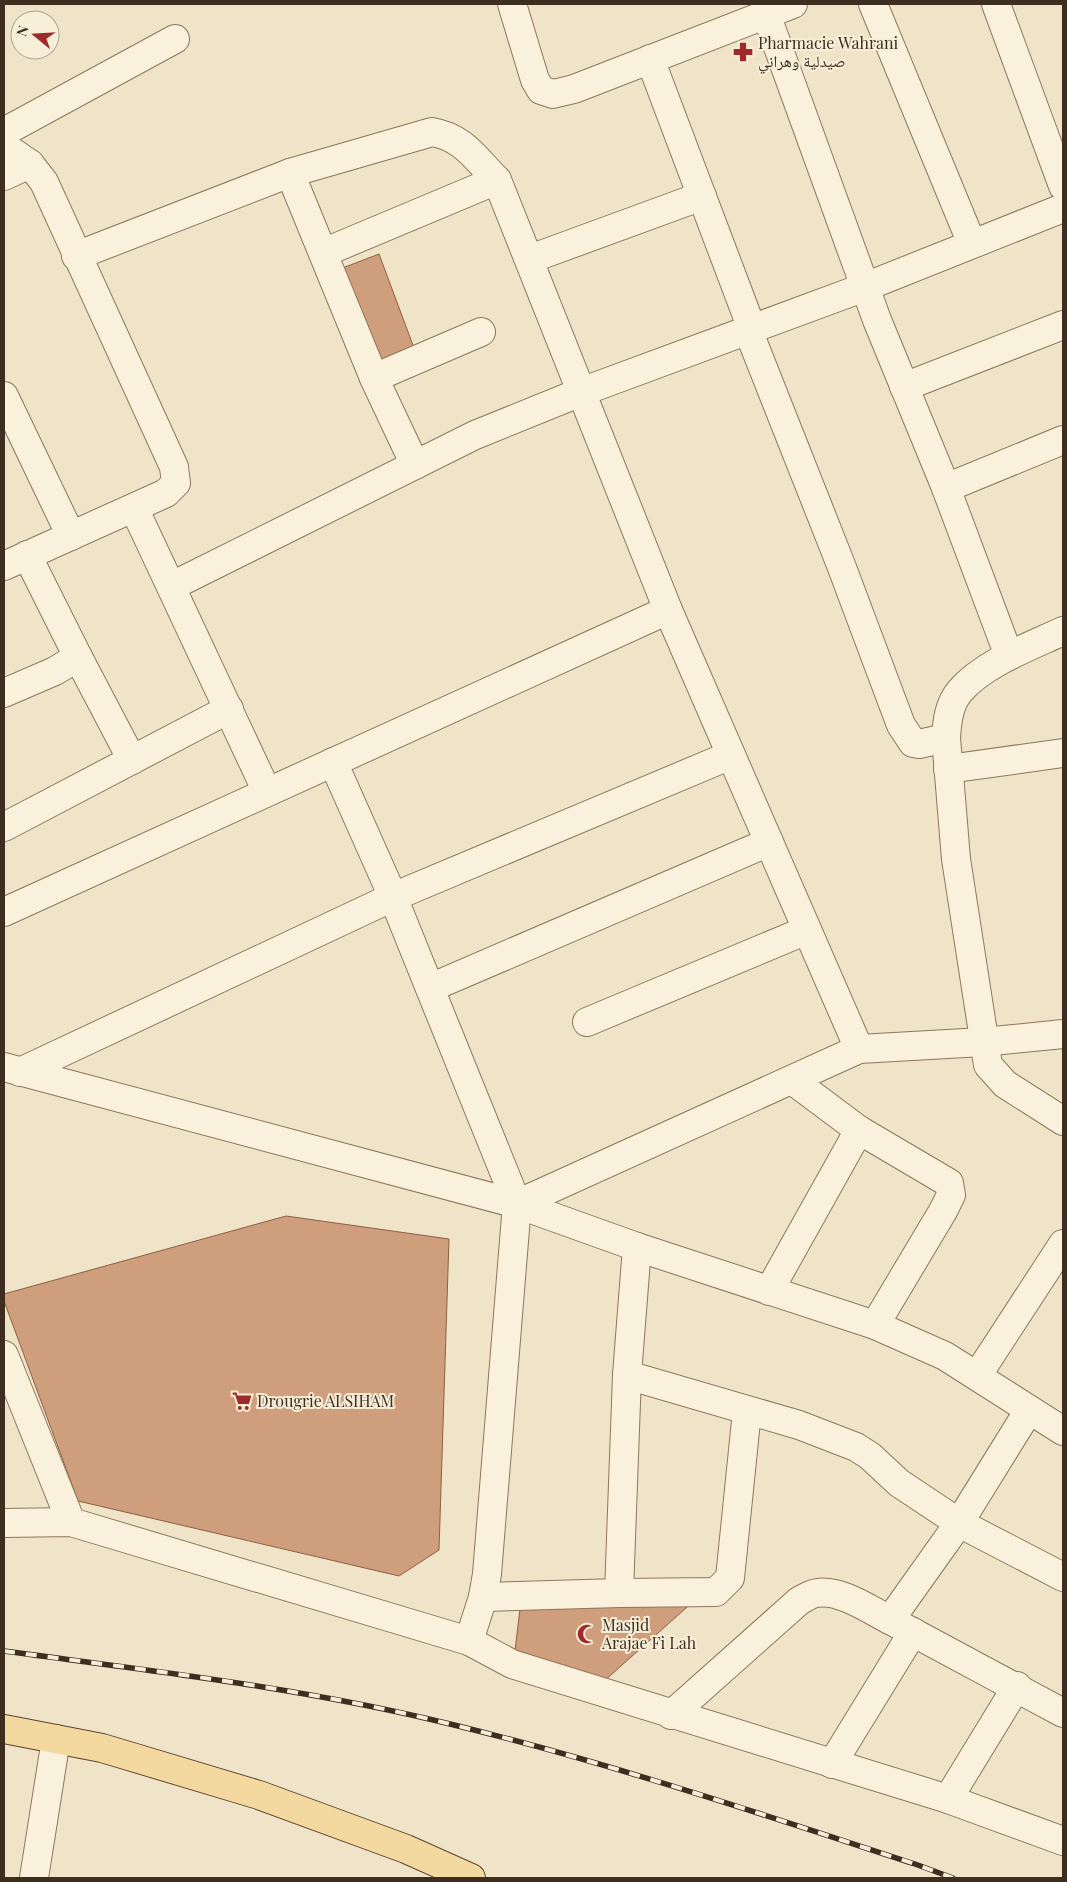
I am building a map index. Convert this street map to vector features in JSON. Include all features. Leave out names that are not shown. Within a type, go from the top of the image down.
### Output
[{"type":"main road","points":[[4,1729],[102,1748],[259,1795],[406,1849],[471,1878]]},
{"type":"street","points":[[512,4],[535,80],[541,90],[553,94],[574,89],[793,4]]},
{"type":"street","points":[[873,4],[972,244]]},
{"type":"street","points":[[996,4],[1063,186]]},
{"type":"street","points":[[766,14],[864,287],[946,488],[1009,656]]},
{"type":"street","points":[[4,132],[175,39]]},
{"type":"street","points":[[650,59],[750,329],[901,725],[913,743],[919,744],[946,738]]},
{"type":"street","points":[[76,256],[290,173],[432,132],[448,134],[464,145],[497,180],[668,610],[859,1049]]},
{"type":"street","points":[[4,146],[30,164],[44,182],[76,256],[174,467],[176,483],[166,493],[16,561],[78,657],[132,760]]},
{"type":"street","points":[[4,176],[30,164]]},
{"type":"street","points":[[290,173],[374,378],[415,465]]},
{"type":"street","points":[[322,253],[497,180]]},
{"type":"street","points":[[530,259],[702,196]]},
{"type":"street","points":[[172,586],[474,435],[581,392],[864,287],[1063,208]]},
{"type":"street","points":[[904,387],[1063,325]]},
{"type":"street","points":[[374,378],[480,332]]},
{"type":"street","points":[[8,414],[71,536]]},
{"type":"street","points":[[946,488],[1063,440]]},
{"type":"street","points":[[134,508],[267,792]]},
{"type":"street","points":[[4,912],[668,610]]},
{"type":"street","points":[[1063,631],[1009,656],[978,676],[960,691],[950,708],[946,738],[956,859],[988,1065],[1005,1084],[1063,1121]]},
{"type":"street","points":[[4,692],[56,670],[78,657]]},
{"type":"street","points":[[4,827],[229,709]]},
{"type":"street","points":[[948,768],[1063,753]]},
{"type":"street","points":[[12,1069],[394,897],[731,755]]},
{"type":"street","points":[[333,762],[394,897],[518,1204],[487,1574],[483,1597],[469,1641]]},
{"type":"street","points":[[430,988],[769,842]]},
{"type":"street","points":[[587,1022],[807,930]]},
{"type":"street","points":[[518,1204],[859,1049],[983,1042],[1063,1034]]},
{"type":"street","points":[[12,1069],[518,1204],[637,1247],[875,1326],[945,1356],[1063,1431]]},
{"type":"street","points":[[792,1080],[859,1130],[949,1183],[951,1189],[942,1211],[875,1326]]},
{"type":"street","points":[[768,1291],[859,1130]]},
{"type":"street","points":[[977,1376],[1063,1244]]},
{"type":"street","points":[[619,1593],[627,1375],[637,1247]]},
{"type":"street","points":[[4,1355],[71,1522]]},
{"type":"street","points":[[627,1375],[829,1435],[856,1447],[870,1456],[899,1483],[959,1523],[1063,1576]]},
{"type":"street","points":[[832,1764],[902,1626],[959,1523],[1030,1410]]},
{"type":"street","points":[[483,1597],[716,1592],[730,1578],[747,1411]]},
{"type":"street","points":[[4,1522],[71,1522],[469,1641],[512,1664],[948,1800],[1063,1841]]},
{"type":"street","points":[[671,1715],[799,1601],[812,1594],[827,1592],[844,1598],[902,1626],[1017,1686],[1063,1713]]},
{"type":"street","points":[[948,1800],[1017,1686]]},
{"type":"street","points":[[37,1873],[56,1739]]},
{"type":"building","points":[[379,254],[414,348],[379,362],[340,269]]},
{"type":"building","name":"Drougrie ALSIHAM","points":[[286,1216],[449,1239],[439,1550],[399,1576],[78,1501],[4,1301],[4,1294]]},
{"type":"building","name":"Masjid Arajae Fi Lah","points":[[695,1600],[603,1682],[514,1659],[520,1609]]},
{"type":"railway","points":[[4,1651],[284,1690],[395,1711],[450,1724],[626,1772],[799,1826],[953,1878]]},
{"type":"place","name":"Pharmacie Wahrani صيدلية وهراني","points":[[743,52]]},
{"type":"place","name":"Drougrie ALSIHAM","points":[[242,1401]]},
{"type":"place","name":"Masjid Arajae Fi Lah","points":[[587,1634]]}]
